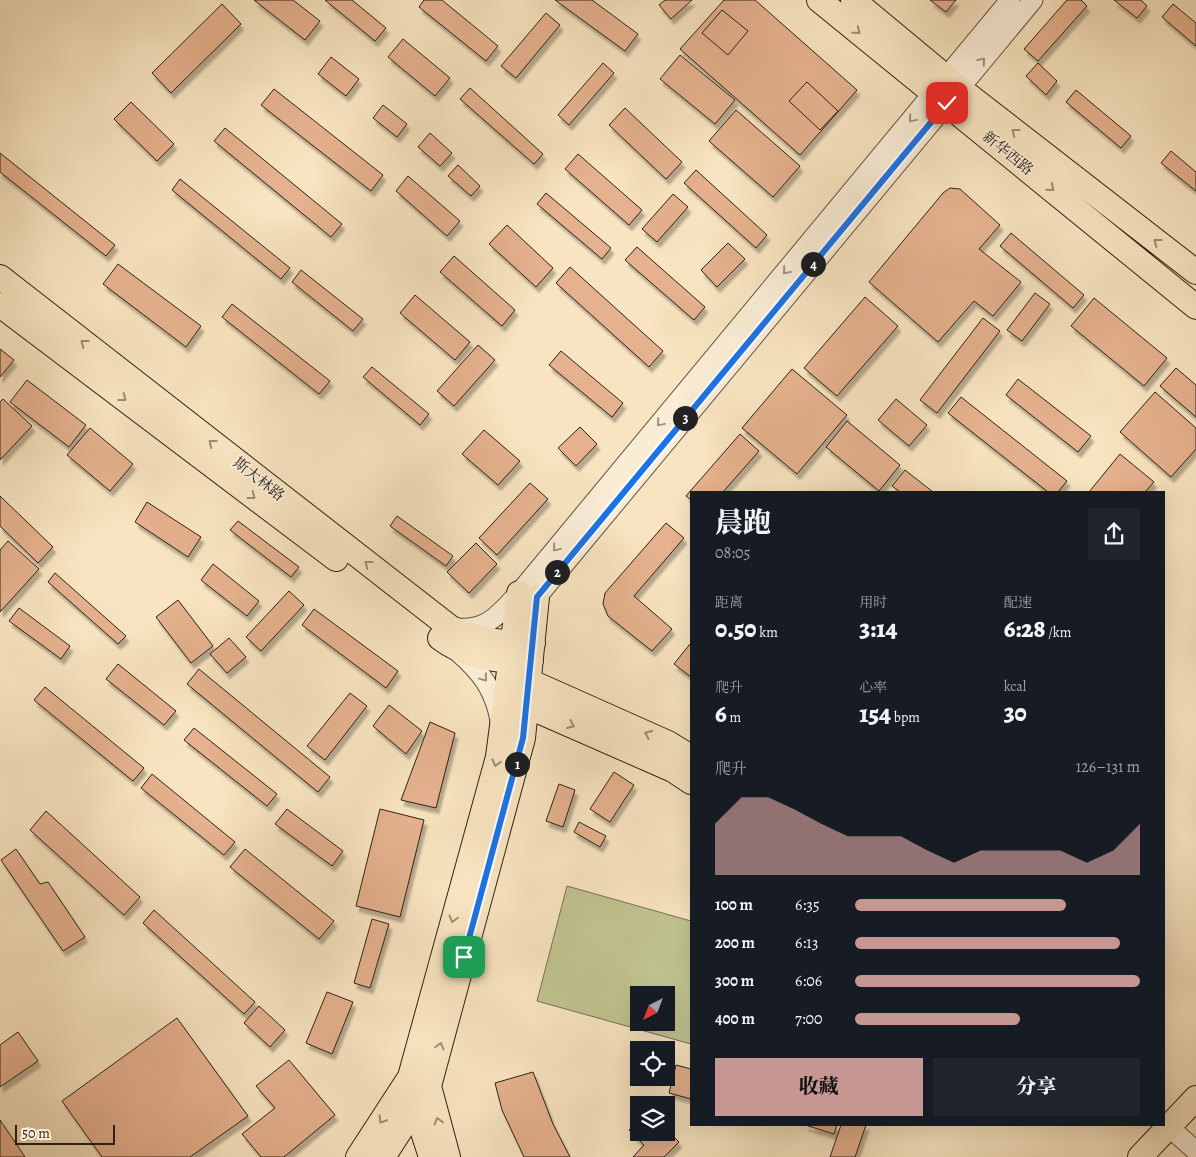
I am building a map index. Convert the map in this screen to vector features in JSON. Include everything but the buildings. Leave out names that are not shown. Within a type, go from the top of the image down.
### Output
[{"type":"main road","name":"新华西路","points":[[819,0],[947,90],[1196,272]]},
{"type":"main road","name":"新华西路","points":[[853,0],[947,90],[1196,307]]},
{"type":"main road","name":"斯大林路","points":[[0,278],[450,636]]},
{"type":"main road","name":"斯大林路","points":[[0,305],[450,636],[471,638],[523,658],[690,756]]},
{"type":"main road","points":[[448,1157],[429,1086],[523,738],[526,706],[523,658],[528,595]]},
{"type":"main road","points":[[383,1157],[409,1097],[410,1077],[498,757],[502,734],[523,658]]},
{"type":"main road","points":[[526,706],[672,770],[690,781]]},
{"type":"main road","points":[[358,1157],[409,1097],[429,1086]]},
{"type":"main road","points":[[409,1097],[431,1157]]},
{"type":"main road","points":[[1166,1123],[1196,1098]]},
{"type":"main road","points":[[1140,1157],[1164,1126]]},
{"type":"street","points":[[947,90],[1010,0]]},
{"type":"street","points":[[502,734],[497,702],[489,684],[450,636],[483,626],[528,595],[947,90],[1032,0]]},
{"type":"street","points":[[1166,1123],[1196,1151]]},
{"type":"green space","points":[[567,886],[690,921],[690,1044],[644,1031],[675,1031],[675,986],[630,986],[630,1027],[537,1001]]},
{"type":"route","points":[[464,957],[523,738],[537,597],[947,103]]}]
